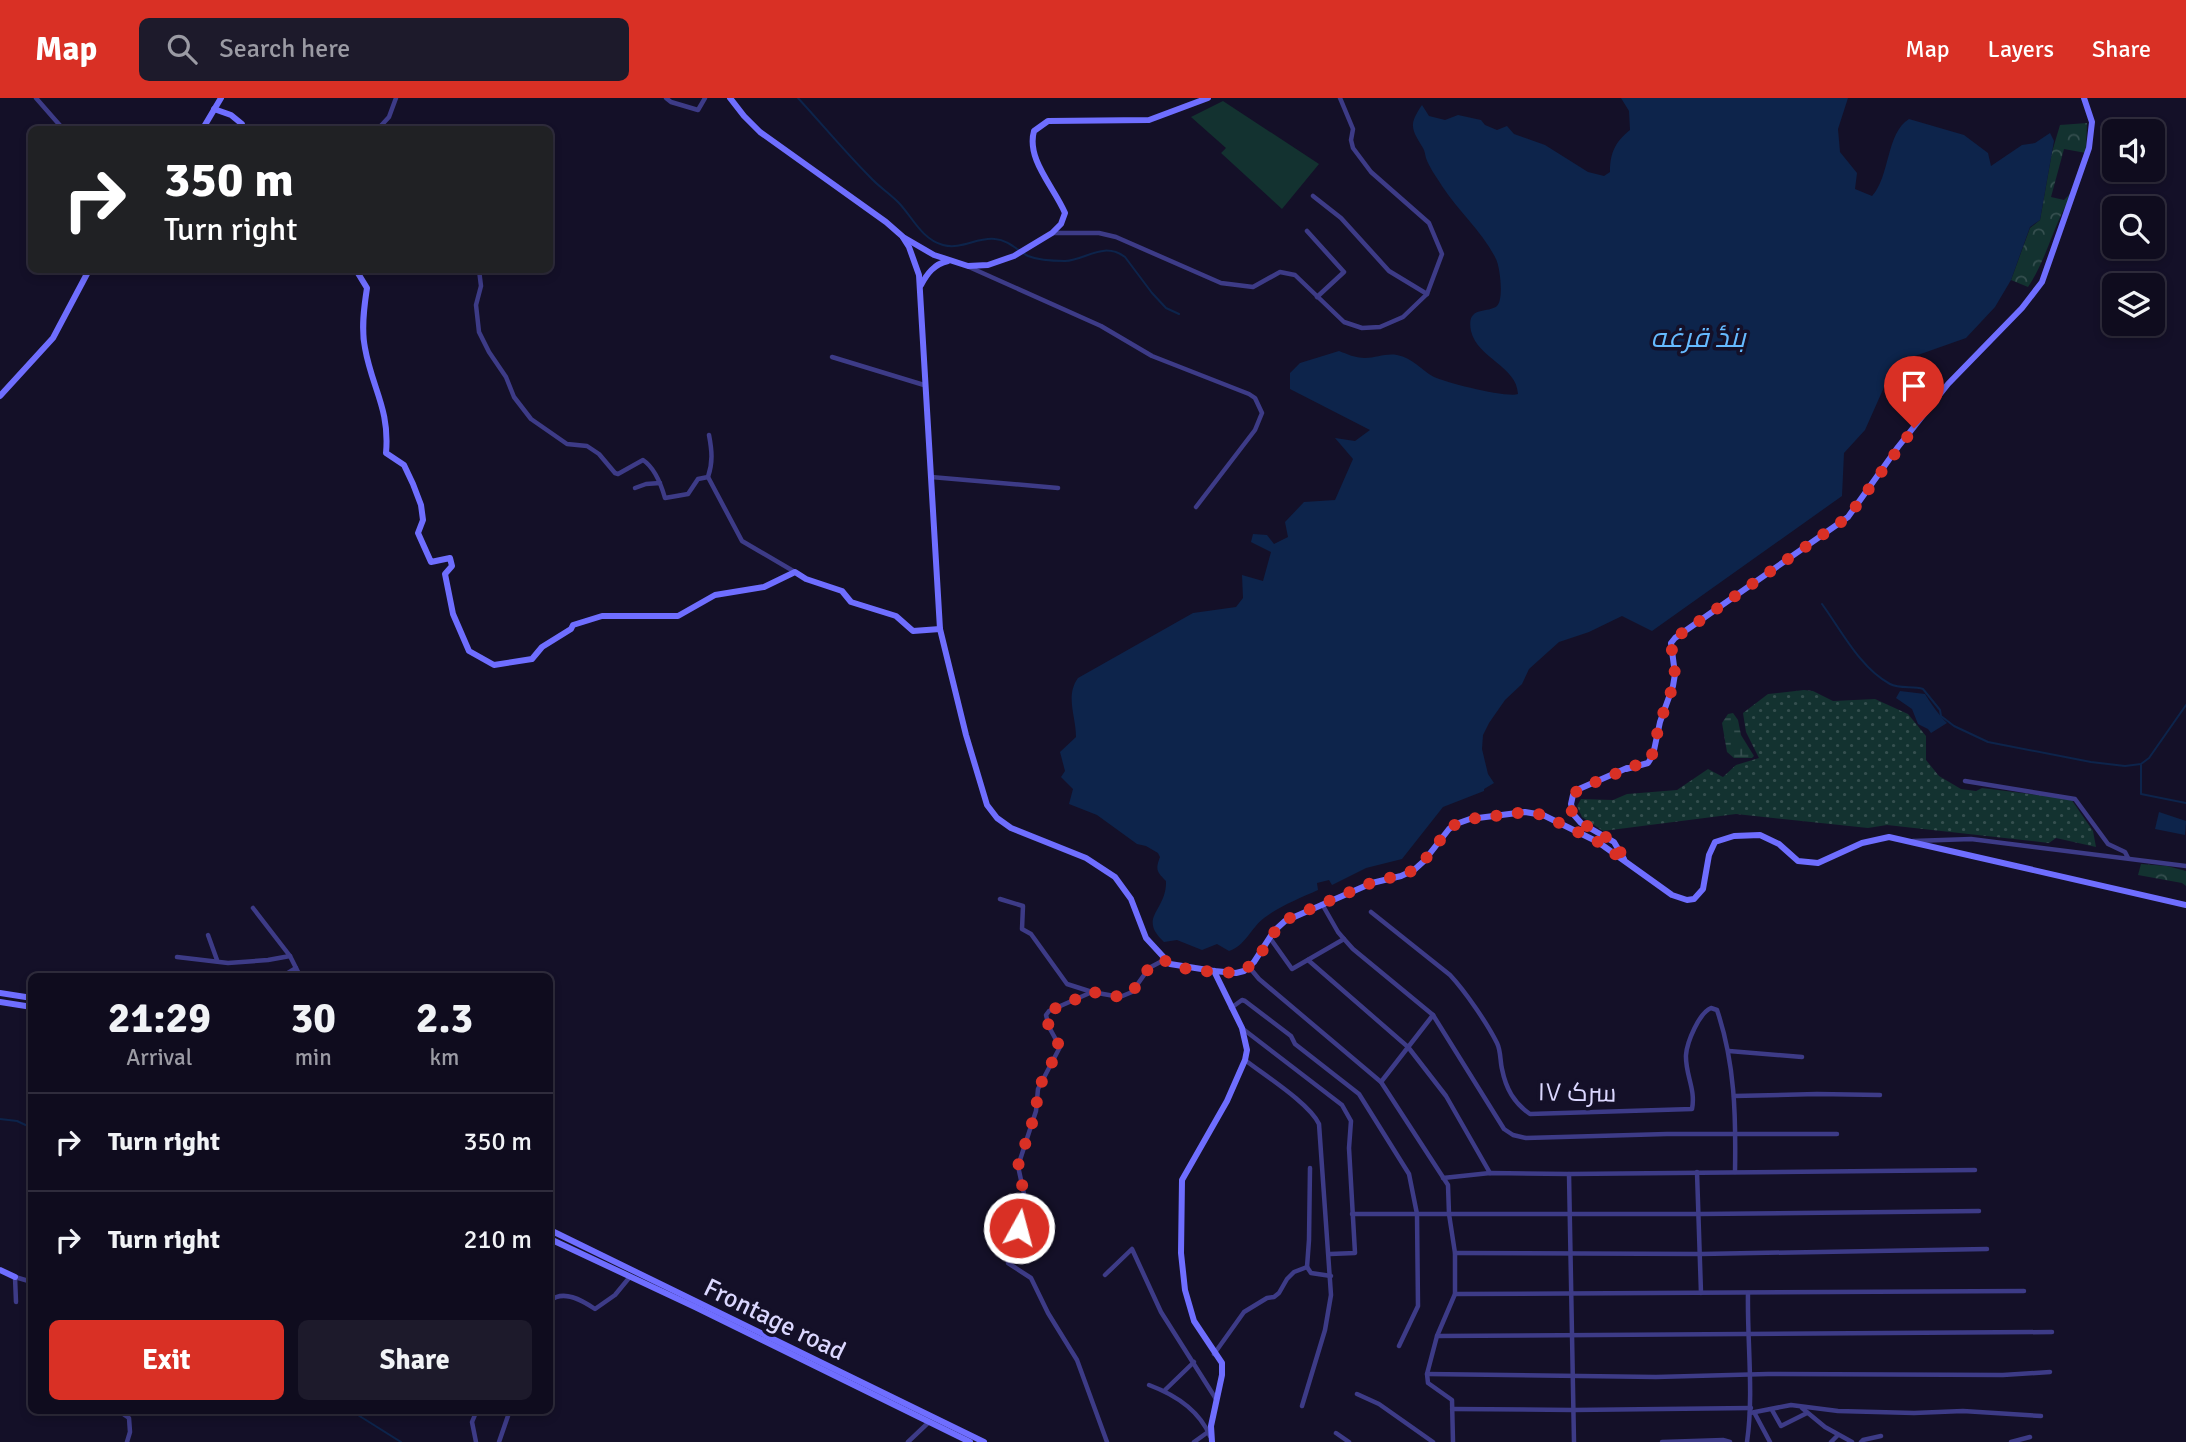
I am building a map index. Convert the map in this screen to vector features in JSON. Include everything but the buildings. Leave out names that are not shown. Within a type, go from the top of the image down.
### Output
[{"type":"main road","points":[[204,126],[221,98]]},
{"type":"main road","points":[[730,98],[760,132],[902,236],[934,255],[968,266],[988,265],[1014,256],[1052,233],[1061,224],[1065,213],[1033,153],[1031,142],[1034,131],[1048,121],[1149,120],[1208,98]]},
{"type":"main road","points":[[1625,861],[1614,842],[1581,823],[1571,804],[1573,795],[1579,789],[1651,759],[1673,686],[1675,674],[1671,643],[1675,638],[1848,517],[1898,447],[1948,384],[2022,308],[2042,282],[2089,148],[2092,122],[2084,98]]},
{"type":"main road","points":[[214,109],[231,115],[242,126]]},
{"type":"main road","points":[[902,236],[913,255],[920,286],[940,629],[984,796],[991,812],[1011,828],[1086,859],[1115,877],[1131,899],[1146,938],[1164,960],[1178,967],[1236,973],[1250,967],[1269,937],[1285,920],[1379,880],[1394,878],[1414,870],[1456,824],[1470,819],[1525,812],[1543,815],[1598,842],[1672,895],[1687,900],[1693,899],[1703,889],[1711,848],[1722,839],[1748,834],[1760,835],[1779,844],[1798,861],[1808,864],[1828,860],[1850,848],[1888,837],[2186,905]]},
{"type":"main road","points":[[920,286],[928,273],[939,264],[957,261]]},
{"type":"main road","points":[[0,396],[53,338],[87,273]]},
{"type":"main road","points":[[358,273],[367,288],[364,346],[383,405],[386,453],[399,460],[408,472],[421,505],[423,520],[418,533],[431,562],[450,558],[452,566],[445,573],[453,614],[463,639],[470,650],[494,665],[532,659],[542,647],[571,629],[573,625],[591,618],[678,615],[715,595],[764,587],[796,572],[806,579],[842,592],[851,602],[896,616],[913,631],[940,629]]},
{"type":"main road","points":[[1212,1441],[1211,1426],[1222,1363],[1194,1321],[1185,1290],[1181,1253],[1182,1180],[1227,1101],[1247,1050],[1242,1028],[1214,971]]},
{"type":"main road","points":[[0,993],[28,997]]},
{"type":"main road","points":[[0,1002],[28,1006]]},
{"type":"main road","name":"Frontage road","points":[[553,1231],[984,1442]]},
{"type":"main road","points":[[553,1240],[970,1442]]},
{"type":"main road","points":[[0,1270],[15,1277]]},
{"type":"street","points":[[36,98],[60,126]]},
{"type":"street","points":[[381,126],[389,117],[396,98]]},
{"type":"street","points":[[666,98],[698,110],[705,98]]},
{"type":"street","points":[[1052,233],[1099,233],[1116,237],[1221,283],[1253,288],[1280,272],[1295,275],[1344,322],[1362,328],[1380,327],[1403,317],[1426,295],[1442,254],[1429,223],[1371,172],[1353,148],[1353,128],[1340,98]]},
{"type":"street","points":[[1313,196],[1340,218],[1389,271],[1426,295]]},
{"type":"street","points":[[1307,232],[1344,272],[1317,297]]},
{"type":"street","points":[[968,266],[1101,326],[1152,356],[1255,398],[1262,413],[1255,430],[1196,507]]},
{"type":"street","points":[[479,273],[481,286],[476,305],[479,332],[506,377],[514,397],[531,419],[567,444],[587,446],[599,454],[615,473],[618,474],[636,462],[647,462],[660,483],[664,498],[688,494],[698,479],[708,477]]},
{"type":"street","points":[[832,357],[924,385]]},
{"type":"street","points":[[708,477],[713,454],[709,435]]},
{"type":"street","points":[[708,477],[743,541],[796,572]]},
{"type":"street","points":[[931,477],[1058,488]]},
{"type":"street","points":[[635,488],[660,483]]},
{"type":"street","points":[[1965,781],[2075,799],[2108,844],[2125,852],[2128,858]]},
{"type":"street","points":[[1912,841],[1971,839],[2186,866]]},
{"type":"street","points":[[1000,899],[1023,906],[1022,929],[1031,934],[1067,984],[1121,997],[1132,992],[1149,968],[1164,960]]},
{"type":"street","points":[[1322,904],[1338,932],[1353,949],[1433,1015],[1504,1129],[1513,1135],[1526,1138],[1837,1134]]},
{"type":"street","points":[[253,908],[290,956],[298,973]]},
{"type":"street","name":"سرک ۱۷","points":[[1371,912],[1450,975],[1461,987],[1498,1044],[1502,1071],[1511,1096],[1518,1106],[1530,1114],[1692,1110],[1693,1086],[1686,1056],[1701,1014],[1711,1008],[1717,1010],[1729,1052]]},
{"type":"street","points":[[208,935],[217,961]]},
{"type":"street","points":[[1269,937],[1292,969],[1344,939]]},
{"type":"street","points":[[177,957],[236,963],[290,956]]},
{"type":"street","points":[[1308,960],[1408,1047],[1446,1096],[1490,1173]]},
{"type":"street","points":[[1250,967],[1262,981],[1381,1082],[1448,1185],[1455,1253],[1455,1294],[1437,1336],[1427,1374],[1428,1383],[1452,1400],[1453,1442]]},
{"type":"street","points":[[288,973],[296,968]]},
{"type":"street","points":[[1092,992],[1049,1011],[1046,1015],[1060,1047],[1038,1089],[1036,1111],[1018,1166],[1024,1194],[1019,1228],[1012,1231],[1007,1249],[1008,1263],[1031,1278],[1048,1313],[1077,1360],[1107,1442]]},
{"type":"street","points":[[1231,1008],[1242,1000],[1245,1001],[1359,1094],[1409,1174],[1417,1214],[1418,1306],[1399,1346]]},
{"type":"street","points":[[1381,1082],[1433,1015]]},
{"type":"street","points":[[1242,1028],[1342,1105],[1351,1121],[1349,1148],[1354,1253],[1330,1254]]},
{"type":"street","points":[[1735,1172],[1736,1134],[1729,1052],[1802,1056]]},
{"type":"street","points":[[1245,1060],[1315,1116],[1318,1124],[1330,1254],[1331,1295],[1325,1330],[1302,1405]]},
{"type":"street","points":[[1734,1096],[1880,1095]]},
{"type":"street","points":[[1310,1168],[1310,1240],[1307,1267],[1311,1273],[1331,1276]]},
{"type":"street","points":[[1443,1178],[1490,1173],[1975,1170]]},
{"type":"street","points":[[1696,1172],[1700,1214],[1701,1293]]},
{"type":"street","points":[[1569,1174],[1574,1442]]},
{"type":"street","points":[[1352,1214],[1979,1211]]},
{"type":"street","points":[[1455,1253],[1701,1254],[1987,1249]]},
{"type":"street","points":[[1105,1275],[1132,1250],[1161,1312],[1216,1399]]},
{"type":"street","points":[[1214,1353],[1244,1312],[1267,1298],[1274,1297],[1294,1272],[1307,1267]]},
{"type":"street","points":[[16,1302],[15,1277],[28,1281]]},
{"type":"street","points":[[553,1299],[566,1296],[578,1298],[595,1309],[615,1295],[629,1278]]},
{"type":"street","points":[[1455,1294],[2024,1291]]},
{"type":"street","points":[[1747,1442],[1752,1411],[1748,1374],[1748,1293]]},
{"type":"street","points":[[1437,1336],[2052,1332]]},
{"type":"street","points":[[1164,1390],[1194,1362]]},
{"type":"street","points":[[1427,1374],[2003,1375],[2050,1372]]},
{"type":"street","points":[[1149,1385],[1164,1390],[1196,1412],[1212,1441]]},
{"type":"street","points":[[1357,1394],[1379,1404],[1433,1442]]},
{"type":"street","points":[[1452,1409],[1752,1411],[1791,1405],[1801,1408],[1914,1413],[1963,1411],[2041,1416]]},
{"type":"street","points":[[1801,1408],[1838,1436],[1852,1442]]},
{"type":"street","points":[[1772,1410],[1781,1426],[1807,1413]]},
{"type":"street","points":[[1752,1411],[1770,1442]]},
{"type":"street","points":[[123,1414],[129,1418],[130,1432],[127,1442]]},
{"type":"street","points":[[475,1414],[472,1422],[476,1442]]},
{"type":"street","points":[[499,1442],[509,1414]]},
{"type":"street","points":[[908,1442],[929,1422]]},
{"type":"street","points":[[1194,1442],[1208,1432]]},
{"type":"street","points":[[1336,1433],[1349,1442]]},
{"type":"street","points":[[1831,1442],[1838,1436]]},
{"type":"street","points":[[1861,1442],[1881,1436]]},
{"type":"street","points":[[2011,1442],[2030,1437]]},
{"type":"street","points":[[1662,1442],[1730,1442]]},
{"type":"green space","points":[[1223,101],[1319,164],[1282,209],[1221,153],[1226,148],[1191,117]]},
{"type":"green space","points":[[2087,123],[2086,153],[2064,149],[2051,197],[2064,200],[2078,186],[2063,210],[2035,275],[2028,287],[2011,280],[2030,228],[2040,220],[2052,152],[2060,125]]},
{"type":"green space","points":[[1813,691],[1833,701],[1875,699],[1908,714],[1926,736],[1926,760],[1939,776],[1961,789],[1976,791],[1982,788],[2071,799],[2093,831],[2096,847],[2056,838],[2049,843],[1887,825],[1868,828],[1736,814],[1603,831],[1582,817],[1577,806],[1581,799],[1613,800],[1627,794],[1677,790],[1708,769],[1723,777],[1736,765],[1759,758],[1746,732],[1743,713],[1768,694]]},
{"type":"green space","points":[[1733,713],[1738,720],[1741,735],[1754,756],[1752,758],[1734,758],[1727,752],[1722,723],[1728,714]]},
{"type":"green space","points":[[2141,864],[2186,871],[2186,886],[2138,875]]},
{"type":"water","name":"بندٔ قرغه","points":[[1621,98],[1848,98],[1838,129],[1840,152],[1857,173],[1855,189],[1872,196],[1882,178],[1896,134],[1909,119],[1964,135],[1988,153],[1991,166],[2022,145],[2035,143],[2050,133],[2054,141],[2040,220],[2030,227],[2011,280],[1995,307],[1966,338],[1915,356],[1898,369],[1885,385],[1865,430],[1844,453],[1842,496],[1652,631],[1622,616],[1589,632],[1559,642],[1529,669],[1522,684],[1505,700],[1483,735],[1482,749],[1488,774],[1494,783],[1484,791],[1443,807],[1402,859],[1366,868],[1332,885],[1329,880],[1317,883],[1318,890],[1270,914],[1259,922],[1235,949],[1229,951],[1217,944],[1202,950],[1177,940],[1164,942],[1153,926],[1166,881],[1158,870],[1158,853],[1137,844],[1097,815],[1069,804],[1073,789],[1061,777],[1065,771],[1060,752],[1076,737],[1072,699],[1074,685],[1078,678],[1193,613],[1236,607],[1243,598],[1242,575],[1263,581],[1271,552],[1251,542],[1253,534],[1267,535],[1274,544],[1288,537],[1285,522],[1304,502],[1335,500],[1353,459],[1335,438],[1355,441],[1370,430],[1290,389],[1290,373],[1300,363],[1339,351],[1361,358],[1397,355],[1441,380],[1490,392],[1518,394],[1511,376],[1481,348],[1471,331],[1470,323],[1474,314],[1493,308],[1499,302],[1499,269],[1484,240],[1448,195],[1427,161],[1413,127],[1422,105],[1429,116],[1445,120],[1458,115],[1481,120],[1485,125],[1497,130],[1507,126],[1514,134],[1545,145],[1588,172],[1604,176],[1610,172],[1612,154],[1617,144],[1630,130],[1629,111]]},
{"type":"water","points":[[1900,691],[1925,694],[1947,723],[1931,733],[1918,724],[1912,709],[1896,698]]},
{"type":"water","points":[[2159,812],[2186,821],[2185,835],[2155,829]]},
{"type":"waterway","points":[[798,98],[935,242],[956,246],[995,239],[1008,243],[1028,256],[1056,261],[1073,260],[1102,251],[1117,253],[1125,257],[1166,308],[1179,314]]},
{"type":"waterway","points":[[1822,604],[1860,659],[1879,677],[1894,686],[1923,689],[1940,710],[1941,716],[1954,726],[1988,742],[2091,762],[2125,766],[2141,764],[2149,758],[2186,705]]},
{"type":"waterway","points":[[2141,765],[2141,794],[2186,803]]},
{"type":"waterway","points":[[0,1119],[17,1121],[28,1126]]},
{"type":"waterway","points":[[356,1414],[401,1442]]},
{"type":"route","points":[[1019,1228],[1024,1194],[1018,1166],[1036,1111],[1038,1089],[1060,1047],[1049,1027],[1046,1015],[1049,1011],[1092,992],[1121,997],[1132,992],[1149,968],[1164,960],[1178,967],[1236,973],[1244,971],[1250,967],[1268,939],[1285,920],[1371,883],[1414,870],[1449,829],[1462,821],[1525,812],[1543,815],[1598,842],[1625,861],[1614,842],[1581,823],[1571,804],[1573,795],[1579,789],[1651,759],[1673,686],[1675,674],[1671,643],[1848,517],[1914,428]]}]
